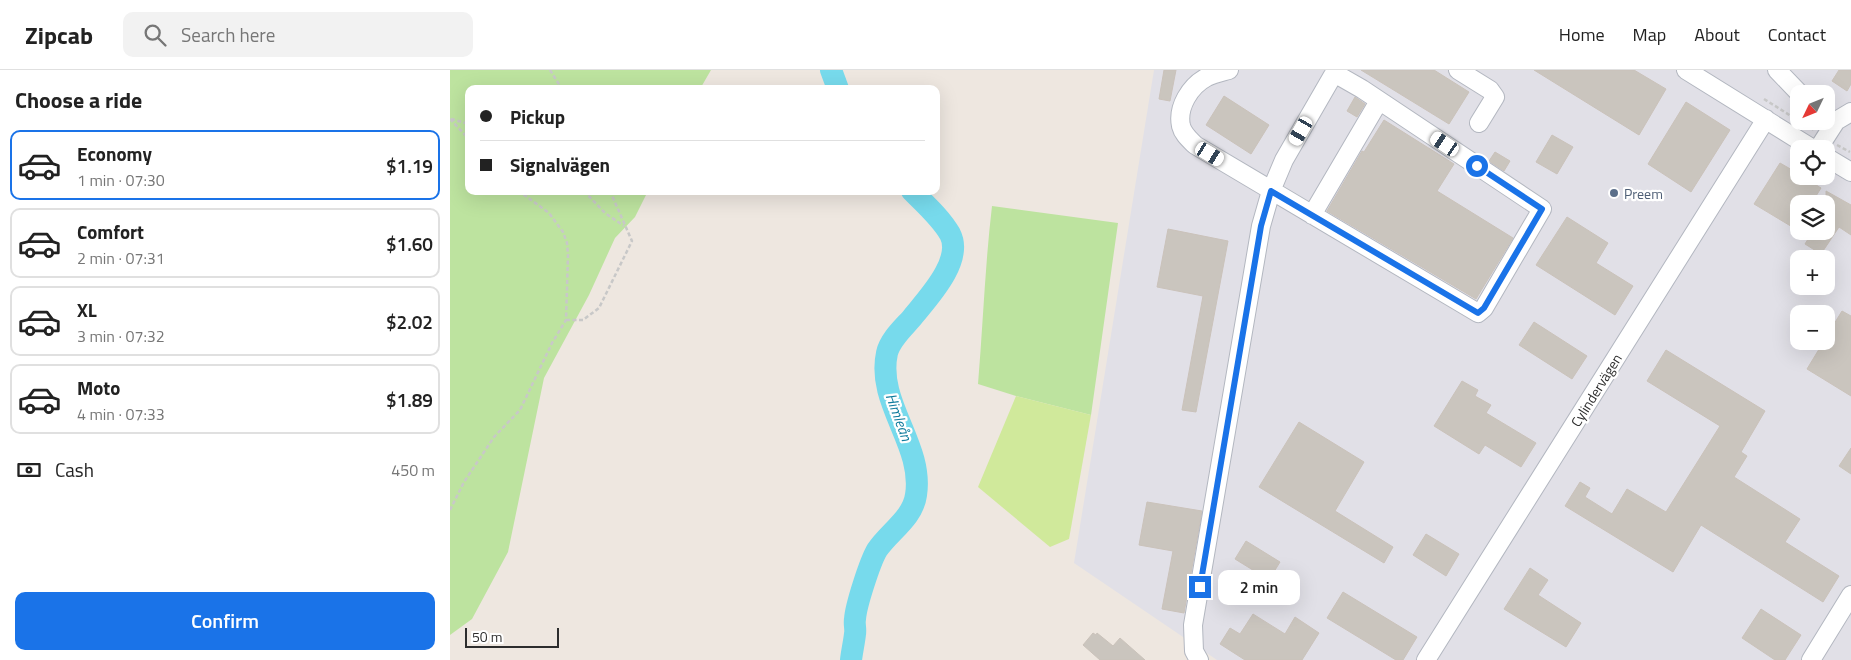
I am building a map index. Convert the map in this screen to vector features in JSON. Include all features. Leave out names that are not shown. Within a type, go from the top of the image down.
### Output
[{"type":"street","points":[[1197,655],[1193,625],[1196,605],[1260,235],[1271,191],[1284,160],[1335,72],[1542,209],[1484,308],[1478,313],[1271,191],[1195,145],[1186,136],[1181,127],[1181,116],[1189,92],[1206,77],[1229,70]]},
{"type":"street","points":[[1458,70],[1490,90],[1494,97],[1479,123]]},
{"type":"street","points":[[1686,70],[1798,140]]},
{"type":"street","points":[[1777,70],[1791,85]]},
{"type":"street","points":[[1312,215],[1380,101]]},
{"type":"street","points":[[1823,140],[1838,116]]},
{"type":"street","name":"Cylindervägen","points":[[1426,660],[1766,120]]},
{"type":"street","points":[[1835,162],[1851,172]]},
{"type":"street","points":[[1811,660],[1851,595]]},
{"type":"path","points":[[550,70],[559,85]]},
{"type":"path","points":[[450,119],[465,123]]},
{"type":"path","points":[[450,119],[465,135]]},
{"type":"path","points":[[450,510],[464,482],[494,438],[520,410],[552,343],[566,320],[567,244],[563,232],[556,221],[549,213],[524,195]]},
{"type":"path","points":[[588,195],[605,213],[626,227]]},
{"type":"path","points":[[566,320],[584,320],[599,308],[632,241],[612,195]]},
{"type":"shaded area","points":[[1154,70],[1851,70],[1851,660],[1217,660],[1074,563]]},
{"type":"green space","points":[[450,70],[711,70],[702,85],[465,85],[465,195],[646,195],[635,217],[615,238],[589,295],[544,378],[508,552],[472,619],[450,635]]},
{"type":"green space","points":[[992,206],[1118,223],[1091,415],[1016,396],[978,384]]},
{"type":"green space","points":[[1016,396],[1091,415],[1069,539],[1050,547],[978,487]]},
{"type":"building","points":[[1164,70],[1176,70],[1170,101],[1159,99]]},
{"type":"building","points":[[1361,70],[1434,70],[1469,92],[1449,124]]},
{"type":"building","points":[[1534,70],[1634,70],[1666,89],[1639,135]]},
{"type":"building","points":[[1839,70],[1851,70],[1851,84],[1847,91],[1832,81]]},
{"type":"building","points":[[1224,96],[1269,125],[1251,154],[1206,125]]},
{"type":"building","points":[[1355,97],[1365,104],[1357,117],[1347,111]]},
{"type":"building","points":[[1686,102],[1730,130],[1691,192],[1648,164]]},
{"type":"building","points":[[1384,120],[1454,164],[1437,191],[1513,238],[1476,299],[1327,211],[1362,151],[1364,152]]},
{"type":"building","points":[[1552,135],[1573,147],[1557,174],[1536,162]]},
{"type":"building","points":[[1495,152],[1510,161],[1504,171],[1489,161]]},
{"type":"building","points":[[1780,163],[1790,169],[1790,185],[1816,185],[1821,188],[1817,195],[1790,195],[1790,226],[1754,204]]},
{"type":"building","points":[[1835,196],[1851,205],[1851,235],[1839,227],[1835,233]]},
{"type":"building","points":[[1567,217],[1608,243],[1596,263],[1633,286],[1615,315],[1536,265]]},
{"type":"building","points":[[1168,229],[1228,241],[1196,412],[1182,410],[1203,296],[1157,287]]},
{"type":"building","points":[[1807,240],[1830,240],[1824,250],[1815,250],[1805,244]]},
{"type":"building","points":[[1842,311],[1851,316],[1851,396],[1807,369],[1819,350],[1835,350],[1835,322]]},
{"type":"building","points":[[1534,322],[1587,356],[1572,379],[1519,345]]},
{"type":"building","points":[[1666,350],[1765,411],[1741,452],[1747,456],[1734,477],[1800,519],[1785,542],[1839,576],[1823,602],[1701,525],[1673,572],[1565,506],[1580,482],[1590,488],[1585,497],[1612,514],[1627,489],[1666,512],[1720,426],[1647,381]]},
{"type":"building","points":[[1462,381],[1478,390],[1475,396],[1491,405],[1486,413],[1536,443],[1521,467],[1485,445],[1479,454],[1434,426]]},
{"type":"building","points":[[1299,422],[1364,462],[1335,511],[1393,547],[1384,563],[1259,487]]},
{"type":"building","points":[[1851,448],[1851,474],[1839,466]]},
{"type":"building","points":[[1147,502],[1202,511],[1184,613],[1162,609],[1173,551],[1139,545]]},
{"type":"building","points":[[1426,534],[1459,554],[1446,576],[1413,555]]},
{"type":"building","points":[[1246,541],[1280,562],[1269,580],[1235,559]]},
{"type":"building","points":[[1530,568],[1548,580],[1538,595],[1581,623],[1566,647],[1504,609]]},
{"type":"building","points":[[1343,592],[1417,637],[1403,660],[1396,660],[1327,618]]},
{"type":"building","points":[[1761,609],[1801,635],[1785,660],[1775,660],[1742,638]]},
{"type":"building","points":[[1253,614],[1285,634],[1295,617],[1319,633],[1302,660],[1245,660],[1220,644],[1230,628],[1240,634]]},
{"type":"building","points":[[1093,633],[1096,635],[1097,633],[1113,646],[1120,638],[1145,660],[1100,660],[1083,645]]},
{"type":"waterway","name":"Himleån","points":[[831,70],[837,85]]},
{"type":"waterway","name":"Himleån","points":[[851,660],[856,613],[871,564],[882,543],[906,518],[916,495],[917,477],[913,459],[888,389],[885,371],[887,353],[894,339],[942,279],[952,256],[953,245],[950,234],[916,195]]},
{"type":"place","name":"Preem","points":[[1614,193]]},
{"type":"route","points":[[1200,587],[1261,226],[1271,191],[1478,313],[1484,308],[1542,209],[1477,166]]}]
